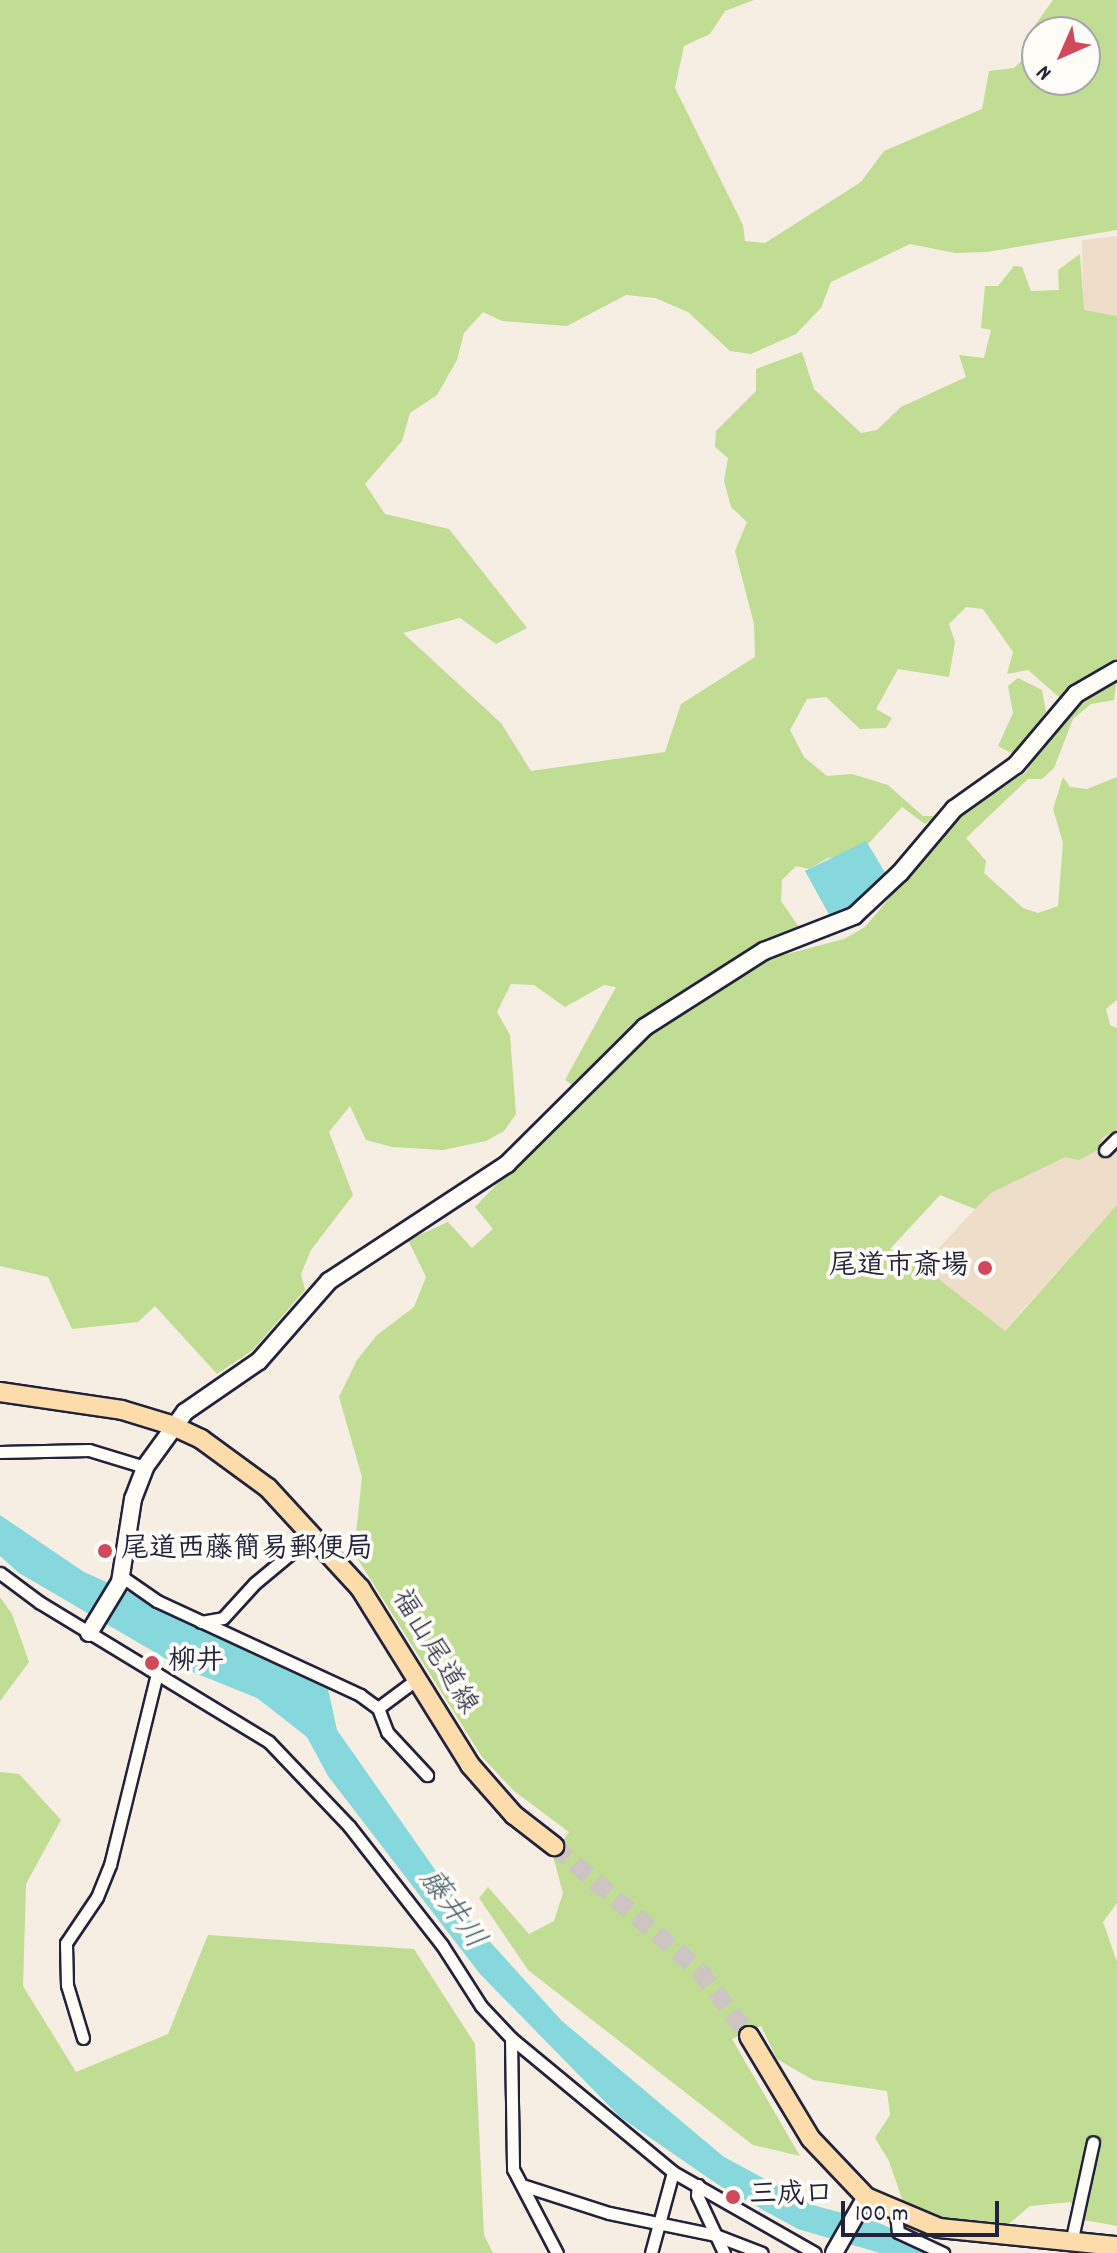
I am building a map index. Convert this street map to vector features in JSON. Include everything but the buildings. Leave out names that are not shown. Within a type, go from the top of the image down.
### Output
[{"type":"main road","name":"福山尾道線","points":[[0,1392],[122,1410],[171,1425],[239,1464],[314,1534],[360,1588],[476,1773],[514,1815],[554,1846]]},
{"type":"main road","points":[[749,2036],[811,2139],[862,2203],[991,2237],[1117,2246]]},
{"type":"street","points":[[89,1633],[119,1581],[133,1499],[145,1467],[171,1425],[259,1361],[329,1281],[507,1164],[645,1027],[764,951],[854,916],[900,873],[954,809],[1016,765],[1076,694],[1117,670]]},
{"type":"street","points":[[1105,1150],[1117,1138]]},
{"type":"street","points":[[0,1452],[89,1450],[145,1467]]},
{"type":"street","points":[[201,1623],[223,1618],[255,1583],[314,1534]]},
{"type":"street","points":[[0,1573],[89,1633],[269,1742],[304,1774],[511,2038],[673,2172],[806,2251]]},
{"type":"street","points":[[119,1581],[378,1708],[387,1732],[427,1775]]},
{"type":"street","points":[[83,2038],[67,1985],[66,1943],[97,1897],[110,1865],[157,1674]]},
{"type":"street","points":[[378,1708],[417,1679]]},
{"type":"street","points":[[511,2038],[513,2169],[525,2186],[557,2253]]},
{"type":"street","points":[[1071,2243],[1093,2142]]},
{"type":"street","points":[[651,2253],[673,2172]]},
{"type":"street","points":[[698,2185],[724,2253]]},
{"type":"street","points":[[525,2186],[609,2213],[715,2235],[762,2253]]},
{"type":"street","points":[[835,2252],[862,2203]]},
{"type":"street","points":[[896,2214],[898,2232],[943,2253]]},
{"type":"shaded area","points":[[1117,236],[1117,316],[1083,310],[1082,240]]},
{"type":"shaded area","points":[[1117,1129],[1117,1205],[1004,1331],[922,1266],[990,1193]]},
{"type":"green space","points":[[0,0],[754,0],[725,11],[710,34],[684,46],[675,88],[743,225],[745,241],[765,243],[861,182],[884,151],[982,109],[989,71],[1014,68],[1021,61],[1021,96],[1101,96],[1101,16],[1042,16],[1053,0],[1117,0],[1117,230],[987,252],[955,253],[910,244],[831,282],[821,308],[796,334],[751,354],[730,351],[688,312],[655,298],[626,295],[567,326],[502,321],[483,312],[464,333],[457,360],[437,395],[410,413],[402,441],[365,484],[385,514],[449,529],[527,628],[496,644],[460,618],[403,633],[501,723],[531,771],[665,752],[681,704],[755,657],[754,624],[735,551],[747,522],[731,507],[724,481],[728,458],[715,447],[716,431],[756,391],[756,369],[802,352],[814,389],[861,433],[877,430],[901,407],[966,377],[959,355],[984,358],[991,330],[981,328],[985,286],[998,286],[1014,266],[1022,267],[1031,291],[1059,290],[1058,270],[1080,254],[1084,310],[1117,316],[1117,660],[1059,697],[1028,670],[1007,674],[1013,652],[983,609],[966,607],[949,624],[955,642],[949,677],[898,669],[876,709],[892,718],[886,728],[860,729],[826,697],[807,699],[790,730],[804,757],[827,776],[852,774],[888,785],[923,816],[936,816],[925,824],[902,807],[859,854],[828,858],[809,869],[796,866],[782,880],[781,901],[799,927],[745,953],[640,1022],[574,1086],[565,1080],[616,987],[604,985],[565,1007],[534,985],[511,984],[497,1012],[510,1035],[516,1114],[504,1131],[486,1141],[443,1150],[392,1147],[366,1140],[350,1106],[329,1132],[353,1195],[311,1250],[301,1274],[305,1290],[253,1350],[217,1374],[155,1306],[138,1322],[72,1329],[48,1277],[0,1266]]},
{"type":"green space","points":[[1018,678],[1042,690],[1046,712],[1013,754],[998,746],[1013,713],[1008,686]]},
{"type":"green space","points":[[1117,678],[1114,700],[1091,704],[1073,719],[1054,768],[1042,779],[1028,779],[966,838],[986,861],[984,873],[1023,908],[1038,913],[1058,906],[1063,843],[1053,809],[1063,777],[1070,787],[1087,789],[1117,777],[1117,1000],[1106,1009],[1110,1025],[1117,1028],[1117,1129],[1103,1137],[1096,1151],[1079,1160],[1065,1157],[991,1193],[975,1209],[940,1195],[890,1249],[922,1266],[1005,1331],[1117,1205],[1117,1903],[1103,1922],[1117,1962],[1117,2226],[1084,2220],[1070,2202],[1030,2206],[998,2233],[911,2225],[889,2161],[875,2138],[890,2115],[887,2091],[813,2080],[777,2059],[761,2026],[732,2039],[800,2156],[753,2145],[528,1970],[479,1898],[488,1887],[529,1934],[554,1921],[563,1893],[553,1856],[569,1832],[514,1791],[482,1757],[354,1553],[362,1477],[339,1397],[357,1360],[377,1335],[414,1307],[426,1277],[408,1240],[448,1222],[472,1248],[493,1229],[475,1207],[627,1049],[772,958],[844,939],[865,927],[956,819],[1026,772],[1061,712]]},
{"type":"green space","points":[[0,1597],[12,1614],[29,1662],[0,1701]]},
{"type":"green space","points":[[0,1772],[19,1774],[61,1820],[26,1884],[23,1986],[76,2072],[168,2034],[208,1935],[414,1949],[475,2044],[484,2235],[493,2253],[0,2253]]},
{"type":"water","points":[[866,841],[888,877],[832,920],[805,871]]},
{"type":"water","name":"藤井川","points":[[0,1515],[84,1572],[326,1680],[337,1730],[471,1921],[562,2021],[724,2157],[813,2205],[879,2223],[947,2253],[880,2253],[798,2229],[720,2186],[620,2117],[480,1974],[328,1776],[307,1737],[257,1698],[180,1667],[19,1573],[0,1556]]},
{"type":"tunnel","points":[[554,1846],[699,1970],[749,2036]]},
{"type":"place","name":"尾道市斎場","points":[[985,1268]]},
{"type":"place","name":"尾道西藤簡易郵便局","points":[[105,1551]]},
{"type":"place","name":"柳井","points":[[152,1663]]},
{"type":"place","name":"三成口","points":[[733,2197]]}]
